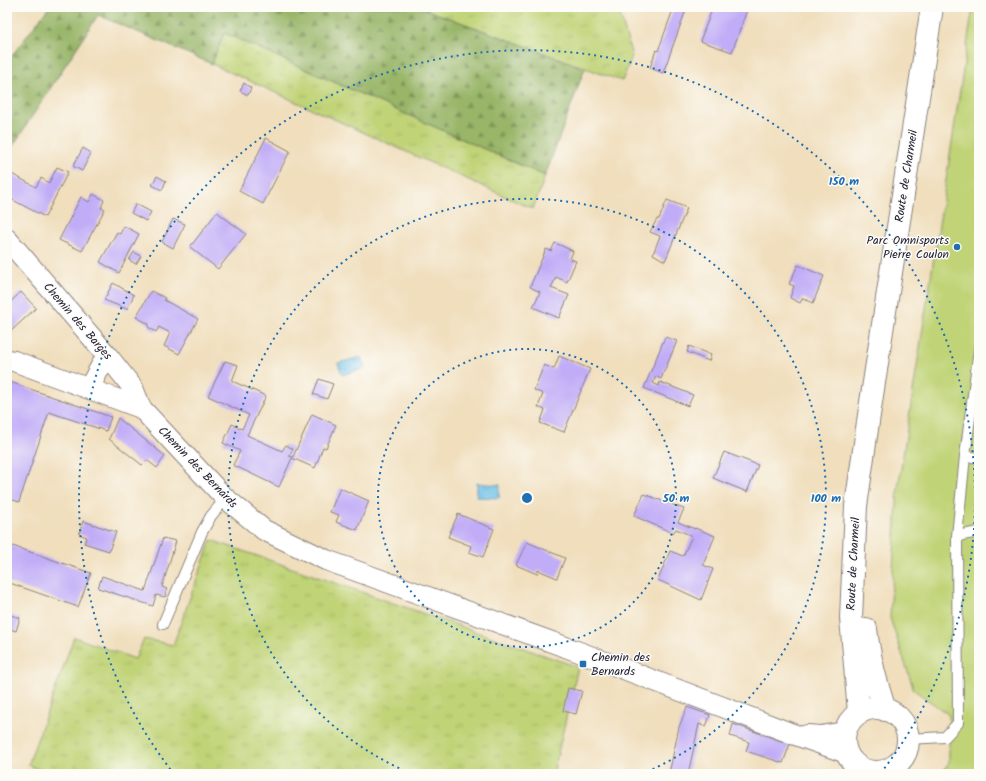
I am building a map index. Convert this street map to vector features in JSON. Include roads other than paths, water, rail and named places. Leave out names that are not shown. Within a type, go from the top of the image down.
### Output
[{"type":"main road","name":"Route de Charmeil","points":[[859,713],[851,618],[856,506],[932,7]]},
{"type":"main road","name":"Route de Charmeil","points":[[869,416],[865,615],[868,650],[885,710]]},
{"type":"main road","points":[[873,709],[885,710],[897,716],[906,728],[908,739],[906,752],[900,762],[890,771],[874,772],[852,757],[851,721],[859,713],[873,709]]},
{"type":"street","name":"Chemin des Barges","points":[[7,239],[107,355],[133,388],[141,408]]},
{"type":"street","points":[[89,388],[107,355]]},
{"type":"street","points":[[7,360],[14,361],[141,408]]},
{"type":"street","name":"Chemin des Bernards","points":[[141,408],[226,498],[264,530],[326,560],[582,653],[794,734],[820,736],[852,757]]},
{"type":"lane","points":[[908,739],[945,737],[958,723],[957,536],[979,349]]},
{"type":"lane","points":[[966,456],[979,458]]},
{"type":"lane","points":[[163,624],[202,532],[210,516],[226,498]]},
{"type":"lane","points":[[957,536],[979,532]]},
{"type":"water","points":[[361,357],[365,368],[342,375],[338,363]]},
{"type":"water","points":[[477,483],[500,485],[499,498],[477,497]]},
{"type":"place","name":"Parc Omnisports Pierre Coulon","points":[[957,247]]},
{"type":"place","name":"Chemin des Bernards","points":[[583,664]]}]
